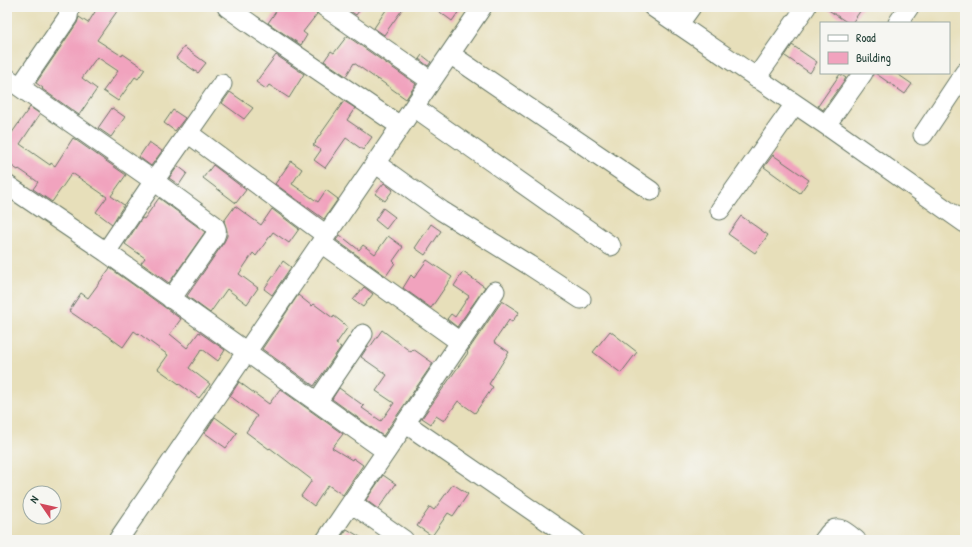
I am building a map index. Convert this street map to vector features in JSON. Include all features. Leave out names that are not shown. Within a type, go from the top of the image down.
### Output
[{"type":"street","points":[[67,7],[69,10],[68,17],[14,83],[214,225],[217,232],[215,236],[172,299]]},
{"type":"street","points":[[227,7],[400,126]]},
{"type":"street","points":[[325,7],[431,81]]},
{"type":"street","points":[[118,540],[482,7]]},
{"type":"street","points":[[653,7],[826,125],[965,223]]},
{"type":"street","points":[[678,25],[691,7]]},
{"type":"street","points":[[756,78],[806,7]]},
{"type":"street","points":[[899,22],[910,7]]},
{"type":"street","points":[[450,54],[651,191]]},
{"type":"street","points":[[923,135],[965,72]]},
{"type":"street","points":[[826,125],[862,74]]},
{"type":"street","points":[[106,252],[222,84]]},
{"type":"street","points":[[720,210],[795,104]]},
{"type":"street","points":[[414,107],[611,246]]},
{"type":"street","points":[[188,133],[323,239],[460,342]]},
{"type":"street","points":[[375,163],[442,211],[528,264],[581,300]]},
{"type":"street","points":[[7,185],[106,252],[386,451]]},
{"type":"street","points":[[326,540],[495,291]]},
{"type":"street","points":[[317,402],[363,334]]},
{"type":"street","points":[[405,423],[575,540]]},
{"type":"street","points":[[351,503],[404,540]]},
{"type":"street","points":[[824,540],[832,530],[837,528],[856,540]]},
{"type":"building","points":[[98,7],[120,7],[97,40],[122,56],[123,54],[145,69],[138,79],[135,77],[118,101],[103,91],[118,71],[97,57],[82,78],[97,89],[79,115],[42,89],[43,88],[36,83],[77,23],[79,17],[88,23]]},
{"type":"building","points":[[279,7],[310,7],[317,14],[303,32],[307,35],[301,45],[268,23]]},
{"type":"building","points":[[344,7],[362,7],[356,15]]},
{"type":"building","points":[[388,7],[404,7],[384,35],[374,28]]},
{"type":"building","points":[[433,7],[462,7],[452,21]]},
{"type":"building","points":[[824,7],[863,7],[853,22],[846,22]]},
{"type":"building","points":[[347,36],[416,84],[406,99],[354,63],[346,76],[324,61],[331,51],[334,53]]},
{"type":"building","points":[[792,45],[817,62],[810,73],[785,56]]},
{"type":"building","points":[[184,47],[206,63],[198,73],[176,58]]},
{"type":"building","points":[[276,55],[304,74],[289,98],[269,85],[266,89],[256,82]]},
{"type":"building","points":[[422,55],[431,62],[428,66],[419,59]]},
{"type":"building","points":[[840,74],[846,78],[823,110],[818,106]]},
{"type":"building","points":[[876,74],[897,74],[912,84],[905,94]]},
{"type":"building","points":[[230,92],[253,108],[244,119],[222,103]]},
{"type":"building","points":[[344,101],[355,108],[347,120],[372,137],[363,150],[346,138],[325,168],[314,160],[321,150],[313,145],[316,143],[315,142]]},
{"type":"building","points":[[30,107],[40,114],[20,144],[50,165],[51,163],[55,166],[73,138],[126,175],[111,196],[124,205],[112,224],[96,212],[107,197],[72,173],[52,202],[33,189],[38,182],[7,163],[7,135],[9,137]]},
{"type":"building","points":[[112,108],[125,117],[111,137],[98,128]]},
{"type":"building","points":[[173,110],[185,118],[175,131],[164,123]]},
{"type":"building","points":[[149,142],[162,151],[151,166],[139,157]]},
{"type":"building","points":[[773,155],[809,180],[800,193],[764,167]]},
{"type":"building","points":[[291,161],[302,169],[292,184],[318,202],[326,190],[338,199],[324,219],[275,184]]},
{"type":"building","points":[[213,165],[246,190],[236,203],[203,178]]},
{"type":"building","points":[[178,166],[187,173],[179,185],[169,178]]},
{"type":"building","points":[[384,183],[393,190],[385,201],[375,194]]},
{"type":"building","points":[[159,198],[205,232],[169,283],[141,263],[145,258],[125,244],[142,218],[144,219]]},
{"type":"building","points":[[235,206],[261,225],[272,209],[299,229],[289,243],[273,232],[256,256],[253,253],[239,274],[258,288],[247,304],[227,289],[210,313],[187,296],[224,242],[227,236],[227,231],[224,221]]},
{"type":"building","points":[[383,208],[395,217],[386,229],[375,220]]},
{"type":"building","points":[[741,216],[768,235],[755,253],[728,234]]},
{"type":"building","points":[[431,224],[441,231],[425,255],[415,248]]},
{"type":"building","points":[[340,235],[359,250],[363,245],[375,254],[388,236],[403,247],[393,261],[395,263],[386,276],[336,240]]},
{"type":"building","points":[[427,260],[452,277],[431,308],[403,288],[411,275],[414,278]]},
{"type":"building","points":[[283,261],[291,267],[272,295],[264,289]]},
{"type":"building","points":[[110,268],[181,319],[170,334],[187,348],[199,332],[225,350],[218,361],[202,349],[189,368],[210,384],[199,398],[158,369],[168,355],[138,333],[134,331],[123,347],[69,311],[81,293],[88,298]]},
{"type":"building","points":[[463,272],[485,287],[457,327],[447,319],[451,314],[455,317],[469,296],[454,286]]},
{"type":"building","points":[[364,287],[373,294],[363,307],[353,300]]},
{"type":"building","points":[[298,295],[312,306],[314,304],[333,318],[334,316],[348,327],[336,344],[341,347],[314,386],[262,349]]},
{"type":"building","points":[[502,301],[519,312],[512,322],[509,320],[494,342],[509,352],[489,384],[493,387],[475,413],[458,401],[444,421],[436,416],[431,424],[422,418],[468,353],[467,352]]},
{"type":"building","points":[[382,330],[411,352],[413,349],[433,363],[383,436],[332,399],[339,388],[364,406],[362,408],[381,421],[394,403],[376,391],[387,375],[361,357],[368,346],[370,347]]},
{"type":"building","points":[[610,331],[637,352],[621,373],[593,352]]},
{"type":"building","points":[[239,382],[269,404],[280,389],[343,434],[332,448],[352,460],[353,458],[363,465],[343,495],[328,485],[314,506],[301,496],[312,480],[246,432],[257,416],[230,396]]},
{"type":"building","points":[[215,417],[237,433],[226,448],[205,433]]},
{"type":"building","points":[[383,475],[396,484],[378,509],[366,500]]},
{"type":"building","points":[[453,484],[468,494],[453,516],[448,513],[432,536],[417,526],[430,507],[434,510]]},
{"type":"building","points":[[347,529],[365,540],[339,540]]}]
